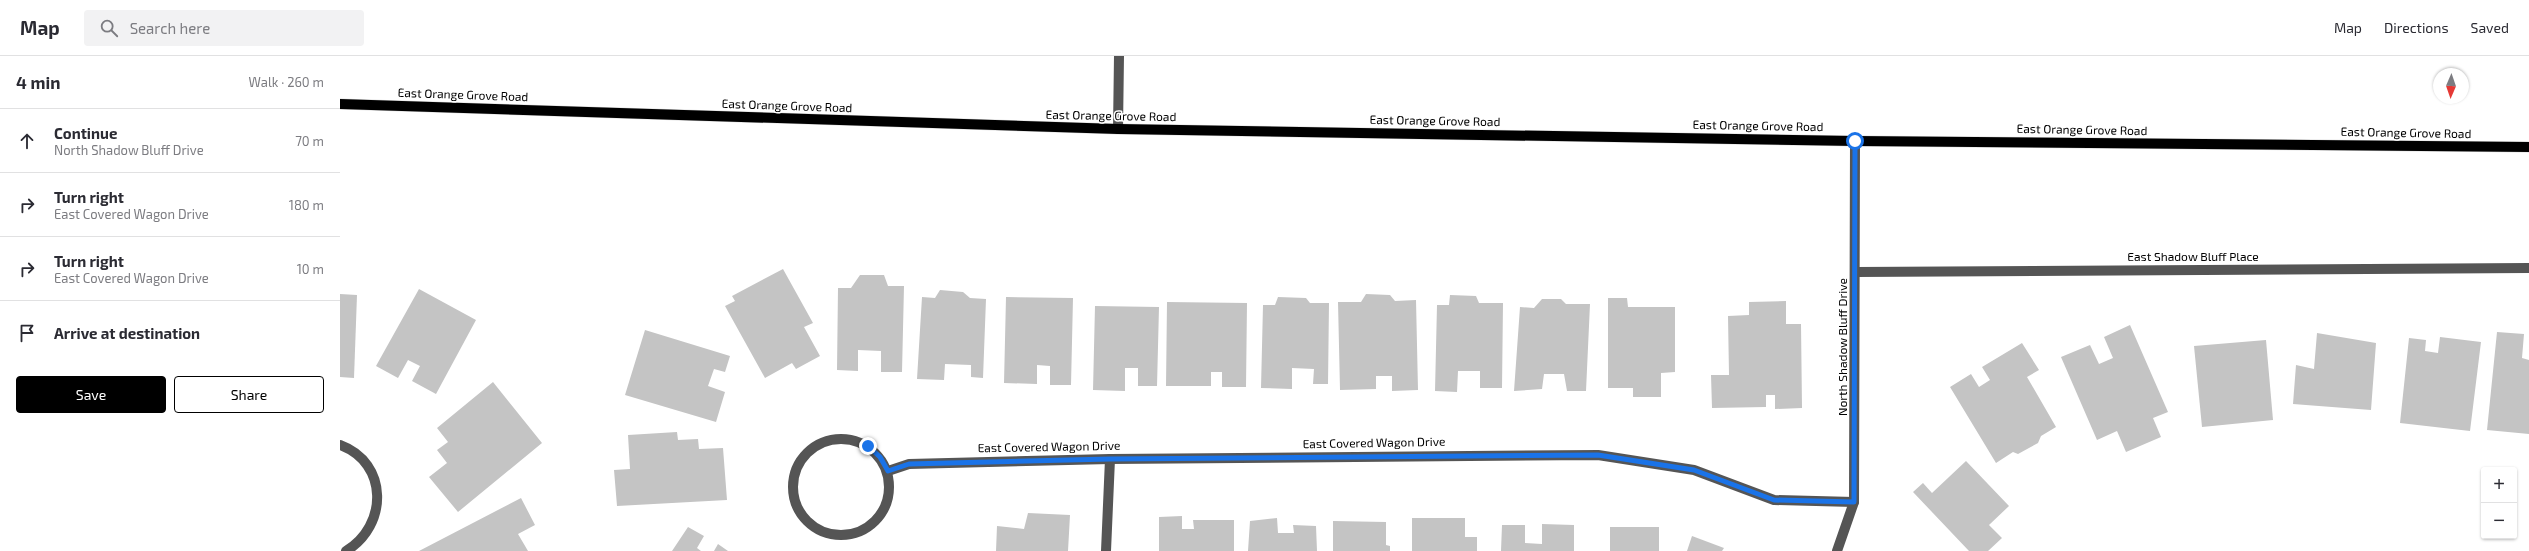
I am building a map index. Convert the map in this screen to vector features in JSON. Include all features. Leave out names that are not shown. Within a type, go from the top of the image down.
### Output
[{"type":"main road","name":"East Orange Grove Road","points":[[340,104],[1118,129],[1855,141],[2529,147]]},
{"type":"street","points":[[1118,129],[1119,56]]},
{"type":"street","name":"North Shadow Bluff Drive","points":[[1837,551],[1854,502],[1856,272],[1855,141]]},
{"type":"street","name":"East Shadow Bluff Place","points":[[1856,272],[2529,268]]},
{"type":"street","points":[[839,439],[854,440],[868,446],[880,457],[888,471],[890,487],[888,503],[880,518],[867,528],[852,534],[835,535],[819,530],[806,520],[797,507],[793,492],[794,476],[799,462],[810,450],[823,442],[839,439]]},
{"type":"street","points":[[340,445],[348,448],[363,460],[373,476],[377,494],[376,512],[370,530],[358,544],[346,551]]},
{"type":"street","name":"East Covered Wagon Drive","points":[[888,471],[909,464],[1110,459],[1598,455],[1694,470],[1774,500],[1854,502]]},
{"type":"street","points":[[1106,551],[1110,459]]},
{"type":"building","points":[[783,269],[813,323],[804,327],[820,356],[796,369],[792,363],[765,378],[725,306],[735,301],[732,296]]},
{"type":"building","points":[[860,275],[884,275],[888,286],[904,286],[902,372],[881,372],[881,351],[858,350],[858,371],[837,370],[838,288],[851,288]]},
{"type":"building","points":[[419,289],[476,320],[436,394],[412,381],[420,366],[408,360],[398,378],[376,366]]},
{"type":"building","points":[[940,290],[963,292],[970,298],[986,299],[983,378],[971,377],[971,365],[945,364],[944,380],[917,379],[922,297],[935,298]]},
{"type":"building","points":[[340,294],[357,295],[354,378],[340,377]]},
{"type":"building","points":[[1366,294],[1390,295],[1395,301],[1416,300],[1418,390],[1392,391],[1392,376],[1376,376],[1376,389],[1340,390],[1338,302],[1361,302]]},
{"type":"building","points":[[1450,295],[1476,296],[1479,303],[1503,303],[1502,388],[1480,388],[1480,371],[1458,371],[1457,392],[1435,391],[1437,305],[1449,305]]},
{"type":"building","points":[[1006,297],[1073,298],[1071,385],[1050,385],[1050,366],[1037,365],[1037,384],[1004,383]]},
{"type":"building","points":[[1278,297],[1306,298],[1310,303],[1329,303],[1328,384],[1313,384],[1314,369],[1292,368],[1292,389],[1261,388],[1263,305],[1275,305]]},
{"type":"building","points":[[1608,298],[1627,298],[1628,307],[1675,307],[1675,372],[1661,373],[1661,397],[1633,397],[1633,388],[1608,388]]},
{"type":"building","points":[[1542,299],[1561,299],[1566,304],[1590,304],[1586,391],[1567,391],[1564,374],[1544,374],[1542,389],[1514,391],[1520,307],[1534,308]]},
{"type":"building","points":[[1786,301],[1786,324],[1801,324],[1802,408],[1775,409],[1775,395],[1766,395],[1766,407],[1712,408],[1711,375],[1729,375],[1728,316],[1749,315],[1749,302]]},
{"type":"building","points":[[1167,302],[1247,303],[1246,387],[1222,387],[1222,372],[1211,372],[1211,386],[1166,386]]},
{"type":"building","points":[[1095,306],[1159,307],[1157,386],[1138,386],[1138,368],[1125,368],[1125,391],[1093,390]]},
{"type":"building","points":[[2130,325],[2168,412],[2153,418],[2161,437],[2126,452],[2117,431],[2097,440],[2061,357],[2090,345],[2099,364],[2113,358],[2104,337]]},
{"type":"building","points":[[645,330],[730,356],[725,372],[714,369],[708,386],[725,392],[716,422],[625,395]]},
{"type":"building","points":[[2497,332],[2524,334],[2522,358],[2529,360],[2529,434],[2487,430]]},
{"type":"building","points":[[2317,333],[2376,343],[2371,410],[2293,404],[2296,365],[2314,369]]},
{"type":"building","points":[[2440,337],[2481,342],[2470,431],[2400,423],[2409,338],[2426,340],[2425,351],[2438,353]]},
{"type":"building","points":[[2266,340],[2273,420],[2202,427],[2194,346]]},
{"type":"building","points":[[2022,343],[2039,370],[2027,377],[2056,427],[2041,436],[2038,443],[2018,454],[2013,452],[1996,463],[1950,387],[1971,374],[1979,387],[1990,380],[1982,367]]},
{"type":"building","points":[[493,382],[542,443],[458,512],[429,477],[447,463],[437,450],[448,442],[437,428]]},
{"type":"building","points":[[677,432],[678,440],[698,439],[699,449],[723,448],[727,500],[617,506],[614,470],[630,469],[628,435]]},
{"type":"building","points":[[1966,461],[2009,506],[1989,525],[2002,538],[1988,551],[1969,551],[1913,492],[1923,483],[1932,493]]},
{"type":"building","points":[[521,498],[535,525],[518,534],[528,551],[419,551]]},
{"type":"building","points":[[1028,513],[1070,515],[1068,551],[996,551],[997,526],[1024,529]]},
{"type":"building","points":[[1182,516],[1182,529],[1194,529],[1193,520],[1234,520],[1234,551],[1159,551],[1159,517]]},
{"type":"building","points":[[1277,518],[1278,533],[1294,533],[1293,525],[1316,526],[1317,551],[1248,551],[1250,521]]},
{"type":"building","points":[[1412,518],[1465,518],[1465,537],[1477,537],[1477,551],[1412,551]]},
{"type":"building","points":[[1333,521],[1386,522],[1386,545],[1390,546],[1390,551],[1333,551]]},
{"type":"building","points":[[1542,524],[1574,525],[1574,551],[1501,551],[1502,525],[1525,525],[1525,543],[1542,544]]},
{"type":"building","points":[[688,527],[704,536],[697,548],[701,551],[672,551]]},
{"type":"building","points":[[1610,527],[1659,527],[1659,551],[1610,551]]},
{"type":"building","points":[[1692,536],[1724,548],[1722,551],[1687,551]]},
{"type":"building","points":[[718,544],[728,551],[714,551]]},
{"type":"route","points":[[868,446],[880,457],[888,471],[909,464],[1110,459],[1598,455],[1694,470],[1774,500],[1854,502],[1856,272],[1855,141]]}]
